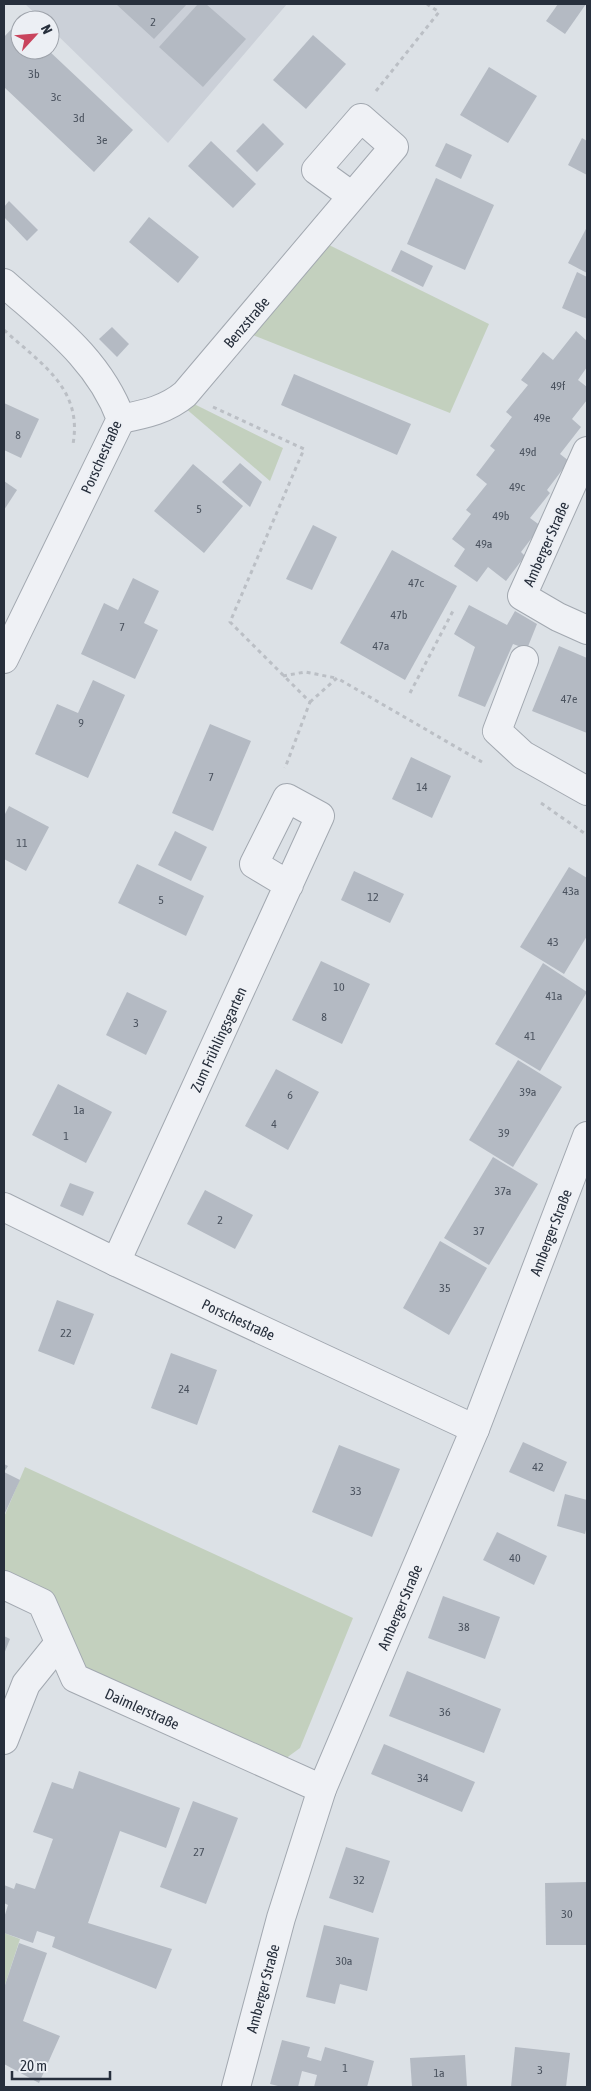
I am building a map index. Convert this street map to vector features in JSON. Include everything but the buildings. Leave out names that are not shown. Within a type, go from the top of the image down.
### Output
[{"type":"street","name":"Benzstraße","points":[[121,419],[149,414],[173,405],[185,394],[394,147],[361,118]]},
{"type":"street","points":[[352,196],[316,170],[361,118]]},
{"type":"street","name":"Porschestraße","points":[[4,283],[78,349],[112,395],[121,419],[4,659]]},
{"type":"street","name":"Amberger Straße","points":[[587,451],[522,596],[558,617],[587,630]]},
{"type":"street","points":[[524,660],[497,731],[523,755],[587,791]]},
{"type":"street","points":[[287,798],[254,864],[289,885]]},
{"type":"street","name":"Zum Frühlingsgarten","points":[[116,1262],[320,816],[287,798]]},
{"type":"street","name":"Amberger Straße","points":[[236,2087],[281,1918],[322,1789],[475,1429],[587,1136]]},
{"type":"street","name":"Porschestraße","points":[[4,1207],[116,1262],[475,1429]]},
{"type":"street","name":"Daimlerstraße","points":[[4,1585],[42,1603],[74,1678],[322,1789]]},
{"type":"street","points":[[4,1740],[26,1684],[59,1643]]},
{"type":"path","points":[[361,118],[380,84],[439,12],[427,4]]},
{"type":"path","points":[[4,330],[62,383],[72,405],[76,428],[72,451]]},
{"type":"path","points":[[185,394],[304,449],[230,622],[310,702]]},
{"type":"path","points":[[410,693],[454,609]]},
{"type":"path","points":[[283,676],[305,672],[337,678],[486,765]]},
{"type":"path","points":[[287,798],[279,785],[310,702],[337,678]]},
{"type":"path","points":[[533,797],[587,835]]},
{"type":"shaded area","points":[[25,4],[287,4],[168,143],[60,38],[60,10],[31,10]]},
{"type":"green space","points":[[325,243],[489,324],[450,413],[253,335]]},
{"type":"green space","points":[[188,401],[283,448],[270,481],[184,407]]},
{"type":"green space","points":[[25,1467],[353,1618],[300,1748],[285,1759],[81,1672],[4,1579],[4,1517]]},
{"type":"green space","points":[[4,1933],[20,1939],[4,1988]]}]
